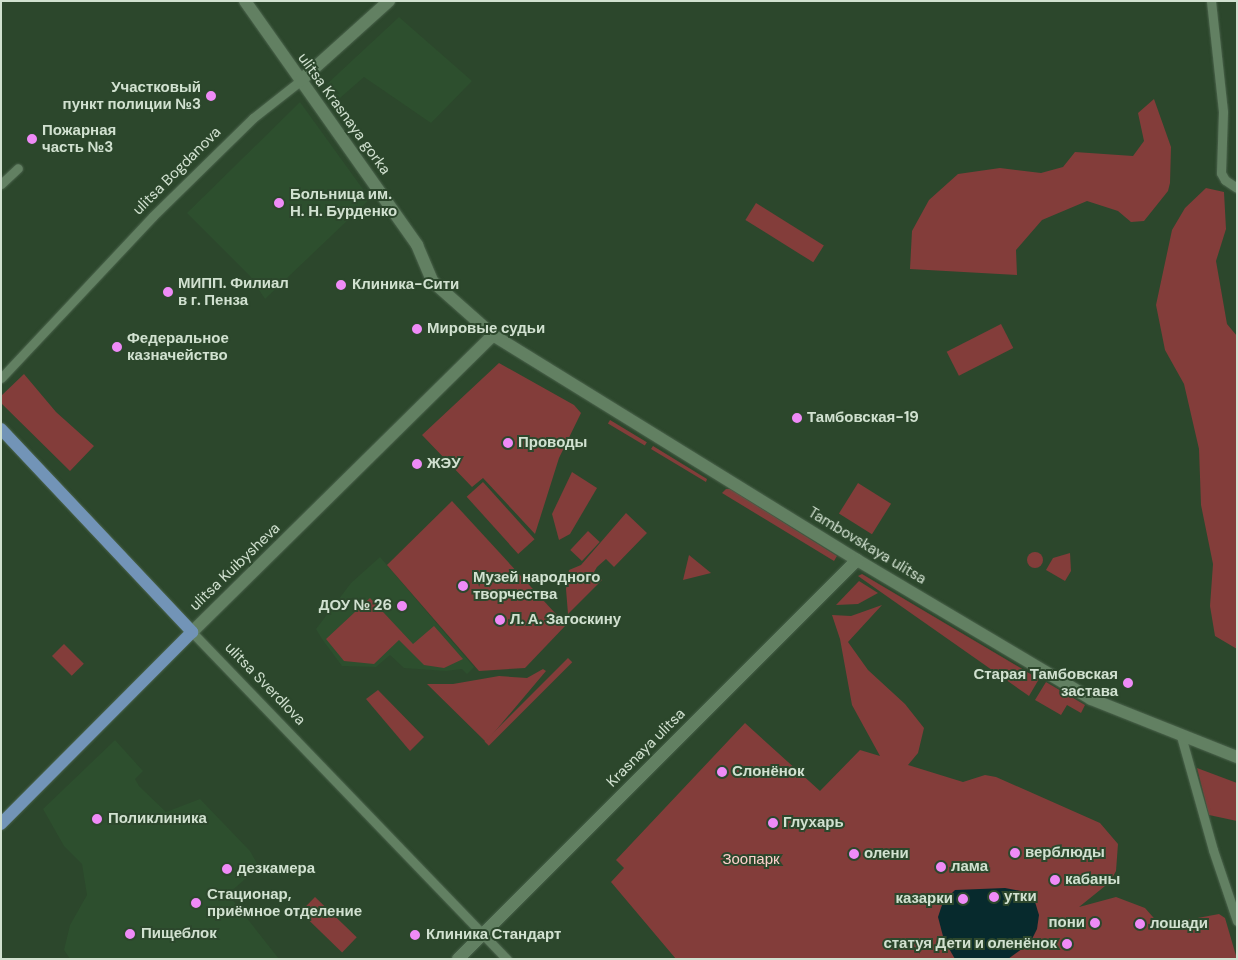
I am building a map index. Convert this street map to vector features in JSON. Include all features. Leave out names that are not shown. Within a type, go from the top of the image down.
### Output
[{"type":"main road","name":"ulitsa Krasnaya gorka","points":[[244,1],[417,245],[432,281],[493,336]]},
{"type":"main road","name":"ulitsa Bogdanova","points":[[300,81],[389,1]]},
{"type":"main road","name":"Tambovskaya ulitsa","points":[[493,336],[857,560],[1091,699],[1237,757]]},
{"type":"main road","name":"ulitsa Kuibysheva","points":[[1,824],[192,632],[493,336]]},
{"type":"main road","name":"ulitsa Sverdlova","points":[[1,429],[192,632]]},
{"type":"main road","name":"Krasnaya ulitsa","points":[[458,959],[857,560]]},
{"type":"street","points":[[1211,1],[1223,112],[1221,173],[1225,180],[1237,188]]},
{"type":"street","name":"ulitsa Bogdanova","points":[[1,378],[153,216],[253,118],[300,81]]},
{"type":"street","points":[[1,184],[18,168]]},
{"type":"street","name":"ulitsa Sverdlova","points":[[192,632],[507,959]]},
{"type":"street","points":[[1181,736],[1212,850],[1237,921]]},
{"type":"shaded area","points":[[399,17],[472,81],[431,123],[364,77],[340,98],[327,84]]},
{"type":"shaded area","points":[[300,102],[370,199],[265,299],[250,276],[187,213]]},
{"type":"shaded area","points":[[380,557],[474,667],[467,674],[462,669],[446,671],[404,668],[390,655],[376,667],[342,666],[316,629],[351,583]]},
{"type":"shaded area","points":[[115,740],[143,771],[135,779],[139,786],[166,812],[200,799],[250,851],[259,867],[228,894],[279,959],[70,959],[64,950],[70,925],[87,895],[82,864],[64,846],[43,809]]},
{"type":"green space","points":[[1154,99],[1171,147],[1170,183],[1168,191],[1144,221],[1131,222],[1118,211],[1087,201],[1042,220],[1016,250],[1017,275],[910,269],[912,231],[929,200],[958,174],[1000,168],[1041,173],[1063,167],[1075,152],[1133,156],[1144,141],[1138,113]]},
{"type":"green space","points":[[1206,188],[1224,192],[1226,229],[1216,261],[1227,324],[1237,336],[1237,649],[1215,636],[1210,606],[1213,564],[1201,505],[1199,449],[1184,384],[1165,350],[1156,305],[1172,230],[1185,208]]},
{"type":"green space","points":[[756,203],[824,245],[813,262],[745,220]]},
{"type":"green space","points":[[1001,324],[1013,348],[959,376],[947,352]]},
{"type":"green space","points":[[499,363],[574,405],[581,413],[559,458],[535,534],[483,478],[472,487],[422,435]]},
{"type":"green space","points":[[24,374],[56,412],[94,446],[70,471],[1,403],[1,396]]},
{"type":"green space","points":[[610,420],[647,442],[645,446],[608,423]]},
{"type":"green space","points":[[653,446],[707,479],[706,482],[651,449]]},
{"type":"green space","points":[[572,472],[597,488],[570,534],[559,540],[552,514]]},
{"type":"green space","points":[[483,482],[535,539],[518,554],[467,497]]},
{"type":"green space","points":[[858,483],[891,504],[872,534],[839,514]]},
{"type":"green space","points":[[726,489],[730,489],[837,556],[834,561],[722,493]]},
{"type":"green space","points":[[452,501],[566,625],[525,668],[479,671],[387,565]]},
{"type":"green space","points":[[626,513],[647,533],[614,567],[606,559],[597,567],[594,572],[602,580],[568,614],[566,589],[569,570],[581,565]]},
{"type":"green space","points":[[588,531],[600,542],[582,561],[570,550]]},
{"type":"green space","points":[[1035,552],[1043,560],[1035,568],[1027,560]]},
{"type":"green space","points":[[1070,553],[1071,571],[1065,581],[1046,570],[1053,558]]},
{"type":"green space","points":[[689,555],[711,573],[683,580]]},
{"type":"green space","points":[[862,574],[1039,679],[1029,696],[858,576]]},
{"type":"green space","points":[[859,581],[878,593],[858,604],[836,605]]},
{"type":"green space","points":[[370,598],[413,644],[434,626],[463,659],[444,668],[424,665],[399,640],[374,664],[344,661],[326,639]]},
{"type":"green space","name":"Зоопарк","points":[[882,605],[848,642],[868,670],[905,704],[924,728],[918,753],[908,765],[963,782],[985,775],[996,777],[1100,823],[1118,844],[1116,871],[1110,882],[1079,907],[1116,897],[1145,908],[1160,925],[1219,914],[1225,918],[1237,959],[676,959],[611,882],[624,868],[616,860],[745,723],[820,791],[860,750],[880,756],[852,705],[840,639],[832,615],[851,616]]},
{"type":"green space","points":[[64,644],[84,664],[72,676],[52,656]]},
{"type":"green space","points":[[568,658],[572,662],[489,746],[485,741]]},
{"type":"green space","points":[[543,669],[546,671],[486,742],[427,684],[453,684],[499,676],[527,678]]},
{"type":"green space","points":[[1046,682],[1085,705],[1081,713],[1067,705],[1061,715],[1035,700]]},
{"type":"green space","points":[[378,690],[424,737],[410,751],[366,699]]},
{"type":"green space","points":[[1197,768],[1237,783],[1237,821],[1209,815]]},
{"type":"green space","points":[[315,897],[357,937],[342,952],[300,912]]},
{"type":"water","points":[[1005,888],[1021,891],[1035,902],[1039,915],[1037,929],[1030,943],[1008,959],[955,959],[944,940],[938,917],[943,902],[955,890]]},
{"type":"place","name":"Участковый пункт полиции №3","points":[[211,96]]},
{"type":"place","name":"Пожарная часть №3","points":[[32,139]]},
{"type":"place","name":"Больница им. Н. Н. Бурденко","points":[[279,203]]},
{"type":"place","name":"Клиника-Сити","points":[[341,285]]},
{"type":"place","name":"МИПП. Филиал в г. Пенза","points":[[168,292]]},
{"type":"place","name":"Мировые судьи","points":[[417,329]]},
{"type":"place","name":"Федеральное казначейство","points":[[117,347]]},
{"type":"place","name":"Тамбовская-19","points":[[797,418]]},
{"type":"place","name":"Проводы","points":[[508,443]]},
{"type":"place","name":"ЖЭУ","points":[[417,464]]},
{"type":"place","name":"Музей народного творчества","points":[[463,586]]},
{"type":"place","name":"ДОУ № 26","points":[[402,606]]},
{"type":"place","name":"Л. А. Загоскину","points":[[500,620]]},
{"type":"place","name":"Старая Тамбовская застава","points":[[1128,683]]},
{"type":"place","name":"Слонёнок","points":[[722,772]]},
{"type":"place","name":"Поликлиника","points":[[97,819]]},
{"type":"place","name":"Глухарь","points":[[773,823]]},
{"type":"place","name":"верблюды","points":[[1015,853]]},
{"type":"place","name":"олени","points":[[854,854]]},
{"type":"place","name":"лама","points":[[941,867]]},
{"type":"place","name":"дезкамера","points":[[227,869]]},
{"type":"place","name":"кабаны","points":[[1055,880]]},
{"type":"place","name":"утки","points":[[994,897]]},
{"type":"place","name":"казарки","points":[[963,899]]},
{"type":"place","name":"Стационар, приёмное отделение","points":[[196,903]]},
{"type":"place","name":"пони","points":[[1095,923]]},
{"type":"place","name":"лошади","points":[[1140,924]]},
{"type":"place","name":"Пищеблок","points":[[130,934]]},
{"type":"place","name":"Клиника Стандарт","points":[[415,935]]},
{"type":"place","name":"статуя Дети и оленёнок","points":[[1067,944]]}]
